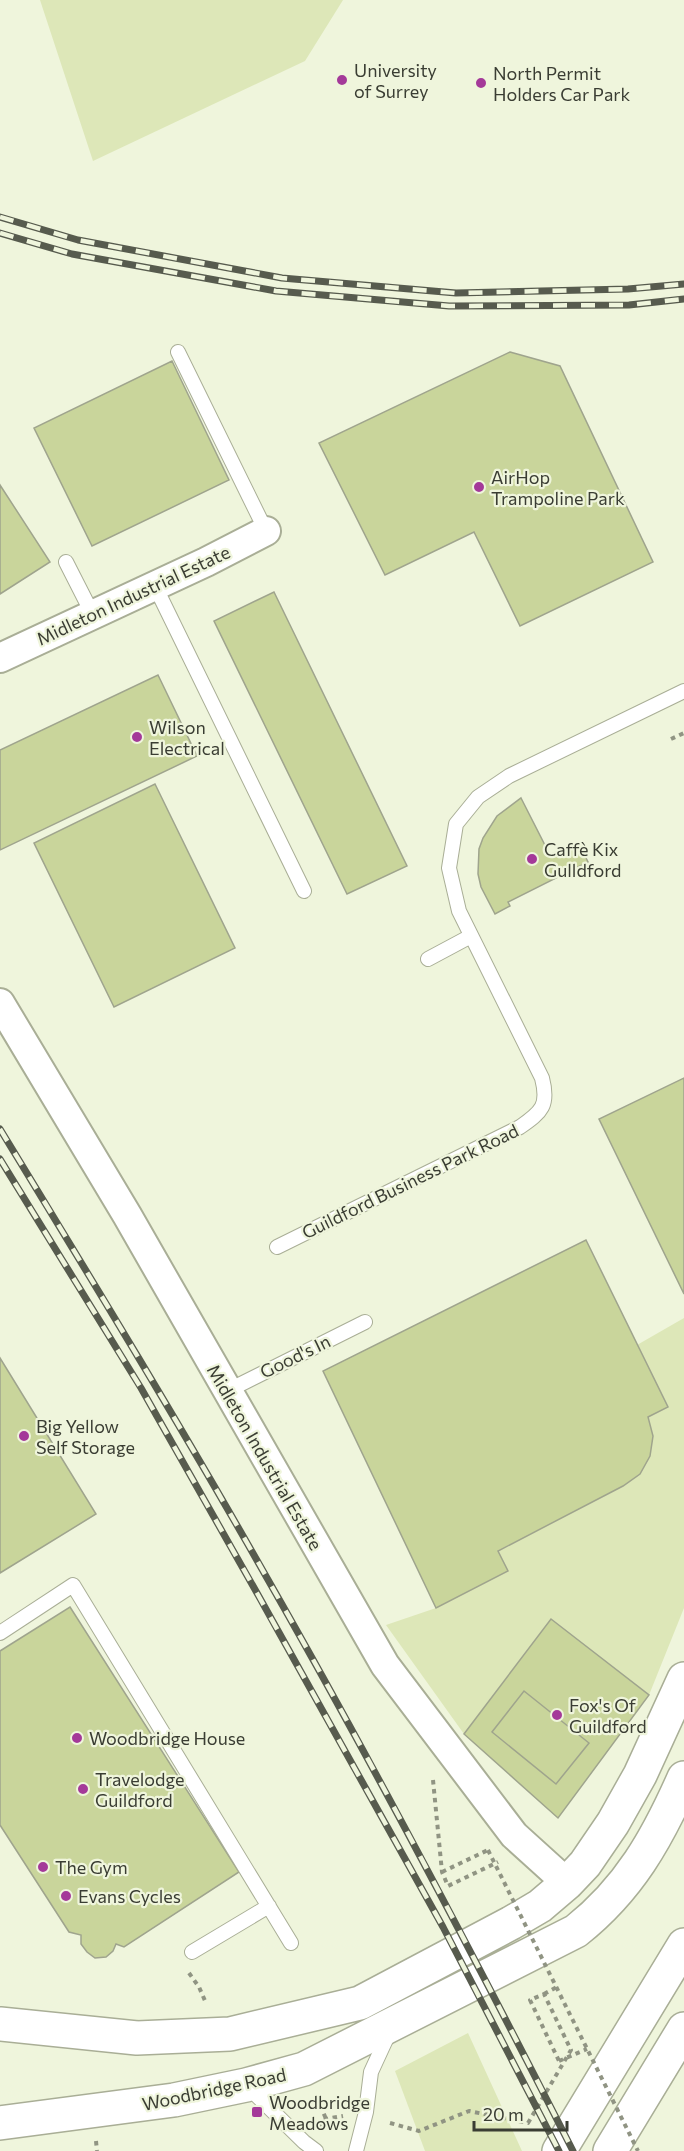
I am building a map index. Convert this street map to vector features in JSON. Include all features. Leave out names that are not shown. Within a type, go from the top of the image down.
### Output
[{"type":"main road","points":[[0,2024],[137,2038],[231,2034],[360,2003],[490,1935],[540,1906],[567,1883],[585,1864],[613,1823],[640,1775],[684,1679]]},
{"type":"main road","name":"Woodbridge Road","points":[[0,2123],[174,2100],[246,2085],[304,2069],[510,1966],[576,1931],[611,1900],[640,1862],[665,1821],[684,1778]]},
{"type":"main road","points":[[559,2151],[684,1945]]},
{"type":"main road","points":[[610,2151],[684,2029]]},
{"type":"street","name":"Midleton Industrial Estate","points":[[0,658],[155,586],[266,531]]},
{"type":"street","name":"Midleton Industrial Estate","points":[[0,1003],[127,1215],[385,1665],[514,1835],[567,1883]]},
{"type":"lane","points":[[178,352],[266,531]]},
{"type":"lane","points":[[66,562],[93,615]]},
{"type":"lane","points":[[155,586],[304,891]]},
{"type":"lane","name":"Guildford Business Park Road","points":[[276,1247],[520,1127],[538,1115],[546,1095],[542,1078],[459,911],[449,868],[456,824],[478,797],[509,776],[684,691]]},
{"type":"lane","points":[[428,959],[471,936]]},
{"type":"lane","name":"Good's In","points":[[227,1391],[364,1323]]},
{"type":"lane","points":[[0,1633],[73,1585],[291,1943]]},
{"type":"lane","points":[[192,1952],[269,1906]]},
{"type":"lane","points":[[356,2151],[366,2112],[371,2072],[393,2025]]},
{"type":"lane","points":[[246,2085],[316,2151]]},
{"type":"path","points":[[670,740],[684,733]]},
{"type":"path","points":[[432,1770],[442,1872],[448,1886],[503,1859]]},
{"type":"path","points":[[442,1872],[488,1850],[638,2151]]},
{"type":"path","points":[[192,1952],[180,1962],[199,1987],[210,2009]]},
{"type":"path","points":[[557,1987],[530,2001],[559,2061],[587,2049]]},
{"type":"path","points":[[390,2123],[418,2131],[469,2111],[528,2123],[571,2050],[544,1994]]},
{"type":"path","points":[[315,2092],[326,2119]]},
{"type":"path","points":[[96,2140],[98,2151]]},
{"type":"green space","points":[[40,0],[343,0],[305,61],[93,161]]},
{"type":"green space","points":[[684,1318],[684,1608],[649,1695],[551,1619],[464,1734],[386,1625],[436,1608],[508,1571],[498,1551],[623,1486],[640,1474],[650,1456],[648,1417],[637,1345]]},
{"type":"green space","points":[[468,2033],[522,2151],[425,2151],[395,2071]]},
{"type":"building","name":"AirHop Trampoline Park","points":[[510,352],[560,366],[653,562],[520,626],[474,532],[385,575],[319,443]]},
{"type":"building","points":[[172,361],[229,480],[92,546],[34,428]]},
{"type":"building","points":[[0,485],[50,562],[0,594]]},
{"type":"building","points":[[274,592],[407,866],[347,894],[214,621]]},
{"type":"building","points":[[158,675],[197,756],[0,850],[0,750]]},
{"type":"building","points":[[155,784],[235,948],[114,1007],[34,843]]},
{"type":"building","name":"Caffè Kix Gulldford","points":[[521,798],[550,855],[578,842],[588,862],[508,902],[510,906],[495,914],[481,887],[478,874],[479,849],[497,816]]},
{"type":"building","points":[[684,1078],[684,1294],[599,1119]]},
{"type":"building","points":[[586,1240],[668,1407],[648,1417],[653,1436],[650,1456],[640,1474],[623,1486],[498,1551],[508,1571],[436,1608],[323,1371]]},
{"type":"building","name":"Big Yellow Self Storage","points":[[0,1358],[96,1514],[0,1573]]},
{"type":"building","name":"Woodbridge House","points":[[70,1607],[239,1872],[124,1947],[116,1944],[113,1951],[106,1957],[95,1958],[81,1944],[81,1935],[69,1932],[0,1825],[0,1651]]},
{"type":"building","name":"Fox's Of Guildford","points":[[551,1619],[649,1695],[558,1818],[464,1734]]},
{"type":"building","points":[[524,1691],[589,1743],[556,1784],[492,1732]]},
{"type":"railway","points":[[0,217],[78,240],[282,278],[456,293],[628,289],[684,284]]},
{"type":"railway","points":[[0,233],[72,254],[276,291],[449,306],[629,305],[684,299]]},
{"type":"railway","points":[[0,1129],[171,1413],[310,1655],[425,1866],[573,2151]]},
{"type":"railway","points":[[0,1159],[141,1388],[257,1593],[443,1927],[559,2151]]},
{"type":"place","name":"University of Surrey","points":[[342,80]]},
{"type":"place","name":"North Permit Holders Car Park","points":[[481,83]]},
{"type":"place","name":"AirHop Trampoline Park","points":[[479,487]]},
{"type":"place","name":"Wilson Electrical","points":[[137,737]]},
{"type":"place","name":"Caffè Kix Gulldford","points":[[532,859]]},
{"type":"place","name":"Big Yellow Self Storage","points":[[24,1436]]},
{"type":"place","name":"Fox's Of Guildford","points":[[557,1715]]},
{"type":"place","name":"Woodbridge House","points":[[77,1738]]},
{"type":"place","name":"Travelodge Guildford","points":[[83,1789]]},
{"type":"place","name":"The Gym","points":[[43,1867]]},
{"type":"place","name":"Evans Cycles","points":[[66,1896]]},
{"type":"place","name":"Woodbridge Meadows","points":[[257,2112]]}]
